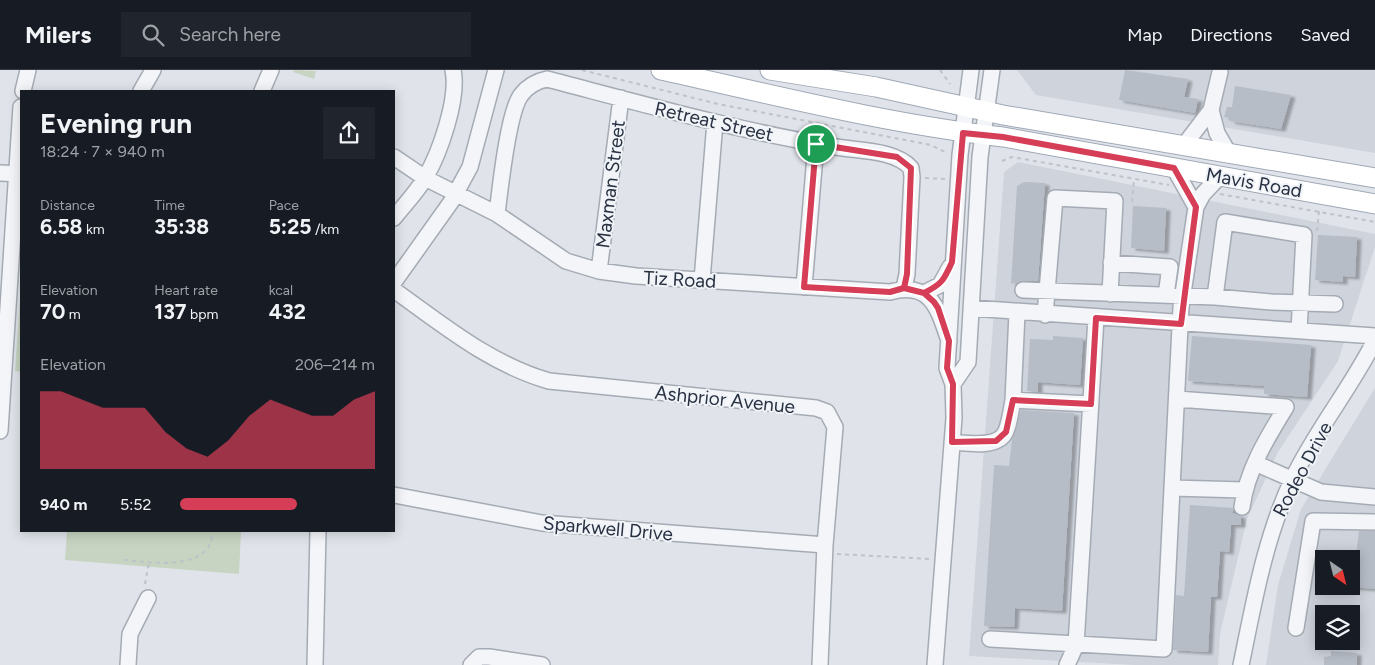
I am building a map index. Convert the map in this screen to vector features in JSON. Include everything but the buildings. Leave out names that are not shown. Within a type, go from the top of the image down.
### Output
[{"type":"main road","name":"Mavis Road","points":[[661,70],[868,116],[984,135],[1174,177],[1218,185],[1375,204]]},
{"type":"main road","name":"Mavis Road","points":[[770,70],[876,87],[987,111],[1375,178]]},
{"type":"street","points":[[24,90],[28,70]]},
{"type":"street","points":[[142,90],[153,70]]},
{"type":"street","points":[[262,90],[271,70]]},
{"type":"street","points":[[395,217],[425,178],[447,125],[456,82],[453,70]]},
{"type":"street","points":[[395,281],[456,193],[470,168],[496,70]]},
{"type":"street","points":[[935,665],[952,442],[953,384],[947,368],[952,262],[970,70]]},
{"type":"street","points":[[953,384],[968,362],[984,135],[992,70]]},
{"type":"street","points":[[1185,144],[1210,110],[1220,72]]},
{"type":"street","name":"Retreat Street","points":[[498,214],[502,167],[516,106],[521,96],[538,80],[547,79],[715,122],[816,144],[897,157],[911,168],[907,274],[904,288]]},
{"type":"street","name":"Maxman Street","points":[[599,271],[621,98]]},
{"type":"street","points":[[1210,110],[1217,133],[1228,152]]},
{"type":"street","points":[[702,280],[715,122]]},
{"type":"street","points":[[0,431],[20,140]]},
{"type":"street","points":[[804,287],[816,144]]},
{"type":"street","name":"Tiz Road","points":[[395,158],[425,178],[498,214],[566,261],[599,271],[636,276],[890,292],[904,288],[924,293]]},
{"type":"street","points":[[0,173],[19,174]]},
{"type":"street","points":[[1174,177],[1196,207]]},
{"type":"street","points":[[990,639],[1164,649],[1183,296],[1196,207],[1202,194],[1218,185]]},
{"type":"street","points":[[1045,315],[1055,198],[1115,201],[1110,294]]},
{"type":"street","points":[[1215,297],[1225,222],[1304,235],[1298,331]]},
{"type":"street","points":[[949,341],[938,308],[924,293],[940,285],[952,262]]},
{"type":"street","points":[[1111,263],[1170,267],[1166,295]]},
{"type":"street","points":[[1023,290],[1215,297],[1335,304]]},
{"type":"street","name":"Ashprior Avenue","points":[[395,291],[479,351],[522,373],[549,381],[816,408],[827,412],[835,426],[825,549],[820,665]]},
{"type":"street","points":[[971,308],[1045,315],[1375,336]]},
{"type":"street","points":[[952,442],[996,441],[1006,432],[1013,400],[1017,313]]},
{"type":"street","points":[[1067,665],[1076,645],[1096,318]]},
{"type":"street","name":"Rodeo Drive","points":[[1241,665],[1274,522],[1293,478],[1309,449],[1363,366],[1375,340]]},
{"type":"street","points":[[1177,399],[1286,407],[1255,462],[1244,490],[1242,507]]},
{"type":"street","points":[[1013,400],[1091,404]]},
{"type":"street","points":[[1255,462],[1321,492],[1375,496]]},
{"type":"street","points":[[1172,488],[1244,490]]},
{"type":"street","name":"Sparkwell Drive","points":[[395,495],[542,524],[825,549]]},
{"type":"street","points":[[1296,628],[1313,521],[1375,522]]},
{"type":"street","points":[[315,665],[318,532]]},
{"type":"street","points":[[128,665],[130,634],[148,598]]},
{"type":"street","points":[[471,665],[479,658],[489,657],[542,665]]},
{"type":"path","points":[[582,70],[718,104],[931,145],[945,152]]},
{"type":"path","points":[[940,70],[950,84]]},
{"type":"path","points":[[1002,161],[1012,157],[1134,179],[1174,177]]},
{"type":"path","points":[[921,178],[948,179]]},
{"type":"path","points":[[1132,202],[1134,179]]},
{"type":"path","points":[[1218,185],[1375,222]]},
{"type":"path","points":[[124,560],[163,564],[196,557],[209,547],[213,532]]},
{"type":"path","points":[[825,549],[944,560]]},
{"type":"path","points":[[148,562],[145,582],[148,598]]},
{"type":"shaded area","points":[[1017,70],[1375,70],[1375,153],[1036,95]]},
{"type":"shaded area","points":[[1018,162],[1375,234],[1375,247],[1338,361],[1278,452],[1247,519],[1220,634],[1218,665],[1135,665],[969,656],[1004,172]]},
{"type":"shaded area","points":[[1375,388],[1375,665],[1266,665],[1278,585],[1301,509]]},
{"type":"green space","points":[[294,70],[316,71],[314,79],[293,72]]},
{"type":"green space","points":[[20,298],[20,372],[15,371]]},
{"type":"green space","points":[[67,532],[241,532],[239,574],[65,560]]},
{"type":"route","points":[[816,144],[804,287],[890,292],[904,288],[924,293],[940,285],[952,262],[963,133],[1003,137],[1174,168],[1196,207],[1181,307],[1181,324],[1096,318],[1091,404],[1013,400],[1006,432],[996,441],[979,443],[952,442],[954,418],[953,384],[947,368],[949,341],[938,308],[934,302],[924,293],[904,288],[907,274],[911,168],[897,157],[816,144]]}]
